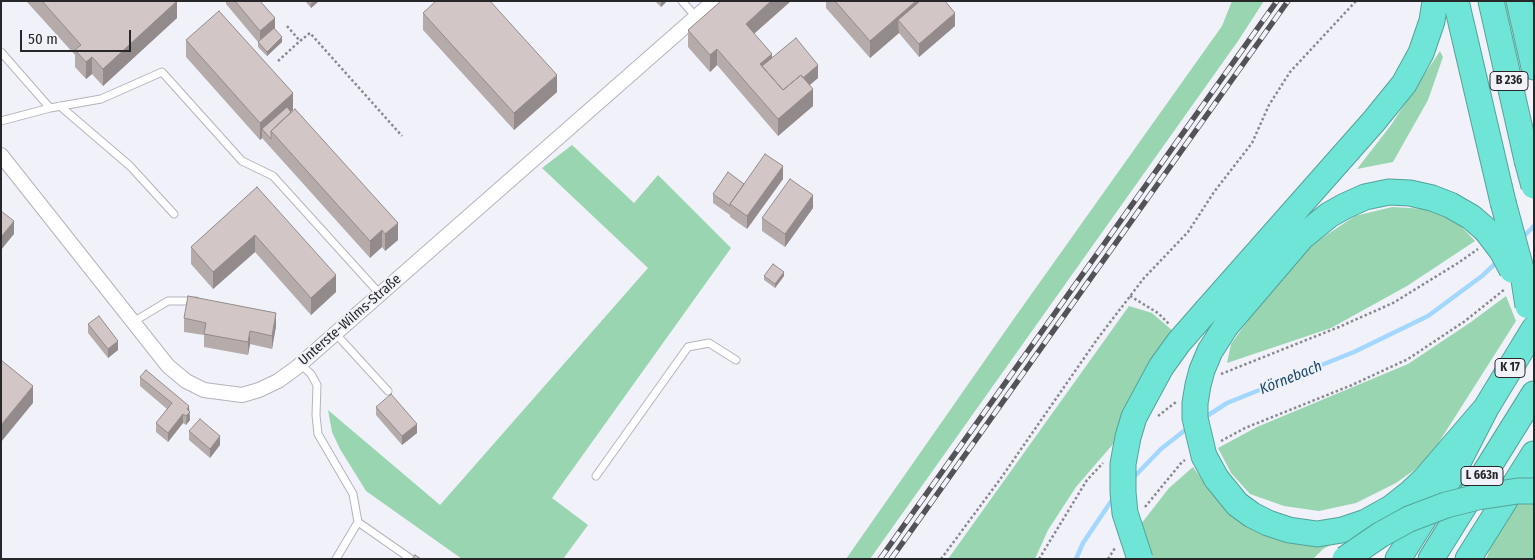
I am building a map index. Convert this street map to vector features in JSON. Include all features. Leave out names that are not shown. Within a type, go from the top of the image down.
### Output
[{"type":"highway","name":"B 236","points":[[1491,1],[1534,186]]},
{"type":"highway","name":"B 236","points":[[1519,1],[1534,67]]},
{"type":"highway","points":[[1442,3],[1503,202],[1524,280],[1532,320]]},
{"type":"highway","points":[[1140,559],[1125,513],[1123,464],[1134,417],[1161,367],[1179,342],[1374,122],[1404,84],[1421,53],[1432,21],[1442,3]]},
{"type":"highway","points":[[1486,408],[1426,478],[1391,508],[1366,522],[1342,530],[1317,534],[1289,530],[1268,523],[1252,515],[1237,504],[1216,478],[1204,456],[1195,418],[1195,403],[1202,370],[1210,352],[1226,326],[1302,237],[1329,215],[1366,197],[1389,192],[1410,193],[1432,198],[1450,205],[1471,217],[1483,239],[1502,251],[1532,320]]},
{"type":"highway","name":"K 17","points":[[1486,408],[1532,320]]},
{"type":"highway","name":"L 663n","points":[[1431,559],[1534,394]]},
{"type":"highway","name":"L 663n","points":[[1398,559],[1452,474],[1486,408]]},
{"type":"highway","points":[[1468,559],[1534,454]]},
{"type":"highway","points":[[1345,559],[1373,539],[1409,519],[1446,505],[1478,497],[1518,491],[1534,491]]},
{"type":"street","name":"Unterste-Wilms-Straße","points":[[1,156],[168,366],[186,382],[204,390],[242,395],[259,390],[278,381],[300,364],[714,1]]},
{"type":"lane","points":[[682,1],[696,17]]},
{"type":"lane","points":[[1,52],[50,108]]},
{"type":"lane","points":[[1,121],[50,108],[101,99],[162,72],[242,160],[273,176],[380,294]]},
{"type":"lane","points":[[60,106],[130,166],[174,214]]},
{"type":"lane","points":[[133,322],[168,301],[203,303]]},
{"type":"lane","points":[[335,333],[388,392]]},
{"type":"lane","points":[[596,476],[688,347],[709,343],[736,360]]},
{"type":"lane","points":[[300,364],[311,374],[316,385],[318,434],[353,494],[358,522],[336,559]]},
{"type":"lane","points":[[358,522],[411,559]]},
{"type":"path","points":[[941,559],[996,485],[1098,338],[1144,278],[1192,227],[1214,192],[1252,143],[1269,105],[1290,72],[1356,1]]},
{"type":"path","points":[[287,26],[300,41]]},
{"type":"path","points":[[278,61],[310,33],[402,136]]},
{"type":"path","points":[[1220,375],[1394,303],[1458,263],[1483,239]]},
{"type":"path","points":[[1213,445],[1245,428],[1352,385],[1408,359],[1465,321],[1507,287]]},
{"type":"path","points":[[1154,419],[1176,402]]},
{"type":"path","points":[[1142,509],[1182,462],[1190,458]]},
{"type":"path","points":[[1039,559],[1048,541],[1087,480],[1105,461]]},
{"type":"path","points":[[1108,559],[1118,545]]},
{"type":"green space","points":[[1232,1],[1264,1],[1238,41],[870,559],[846,559],[1222,26]]},
{"type":"green space","points":[[1440,51],[1443,57],[1428,100],[1393,162],[1357,169],[1391,125]]},
{"type":"green space","points":[[572,145],[634,203],[658,175],[731,248],[552,498],[588,525],[563,559],[462,559],[366,491],[340,449],[332,432],[328,410],[440,505],[648,268],[542,168]]},
{"type":"green space","points":[[1392,207],[1426,209],[1455,220],[1475,241],[1407,286],[1331,328],[1227,363],[1231,344],[1256,309],[1310,246],[1355,216]]},
{"type":"green space","points":[[1506,296],[1516,321],[1427,461],[1396,483],[1356,503],[1319,511],[1284,506],[1250,494],[1231,473],[1218,448],[1257,427],[1408,364]]},
{"type":"green space","points":[[1129,306],[1152,313],[1173,331],[1130,398],[1114,443],[1076,487],[1048,530],[1035,559],[948,559]]},
{"type":"green space","points":[[1193,467],[1205,484],[1233,511],[1344,538],[1323,549],[1313,559],[1152,559],[1141,524],[1169,488]]},
{"type":"green space","points":[[1534,474],[1534,559],[1486,559],[1490,549]]},
{"type":"building","points":[[42,1],[177,1],[103,69],[92,57],[86,62],[75,50],[81,45]]},
{"type":"building","points":[[235,1],[260,1],[275,18],[260,31]]},
{"type":"building","points":[[436,1],[490,1],[557,75],[514,113],[423,13]]},
{"type":"building","points":[[721,1],[771,1],[746,24],[772,54],[760,64],[783,90],[801,75],[813,89],[778,119],[717,49],[710,55],[688,30]]},
{"type":"building","points":[[835,1],[916,1],[870,41]]},
{"type":"building","points":[[918,1],[945,1],[955,13],[919,44],[898,20]]},
{"type":"building","points":[[219,11],[293,93],[260,123],[186,40]]},
{"type":"building","points":[[274,28],[282,37],[267,52],[258,42]]},
{"type":"building","points":[[796,38],[818,65],[803,78],[801,75],[783,90],[762,66]]},
{"type":"building","points":[[287,107],[291,112],[271,131],[271,139],[262,129]]},
{"type":"building","points":[[295,109],[398,223],[385,234],[382,230],[370,241],[271,131]]},
{"type":"building","points":[[765,154],[783,166],[747,216],[730,204]]},
{"type":"building","points":[[728,172],[744,184],[730,206],[713,194]]},
{"type":"building","points":[[790,179],[813,195],[785,234],[762,218]]},
{"type":"building","points":[[257,187],[336,275],[311,298],[255,235],[213,272],[191,247]]},
{"type":"building","points":[[1,211],[14,221],[1,237]]},
{"type":"building","points":[[773,264],[784,272],[775,284],[764,276]]},
{"type":"building","points":[[188,296],[276,313],[272,336],[250,331],[248,342],[204,334],[206,323],[184,318]]},
{"type":"building","points":[[99,316],[118,341],[108,349],[88,324]]},
{"type":"building","points":[[1,360],[33,386],[1,425]]},
{"type":"building","points":[[146,370],[189,406],[187,409],[190,412],[186,416],[183,414],[168,433],[156,423],[172,403],[140,377]]},
{"type":"building","points":[[391,394],[417,424],[402,436],[376,407]]},
{"type":"building","points":[[200,419],[220,436],[210,449],[189,431]]},
{"type":"building","points":[[415,555],[421,559],[412,559]]},
{"type":"waterway","name":"Körnebach","points":[[1521,239],[1534,226]]},
{"type":"waterway","name":"Körnebach","points":[[1204,418],[1227,403],[1354,352],[1428,316],[1482,276],[1499,260]]},
{"type":"waterway","name":"Körnebach","points":[[1132,479],[1161,449],[1189,427]]},
{"type":"waterway","name":"Körnebach","points":[[1076,559],[1083,543],[1114,497]]},
{"type":"railway","points":[[880,559],[1277,1]]},
{"type":"railway","points":[[891,559],[1288,1]]}]
